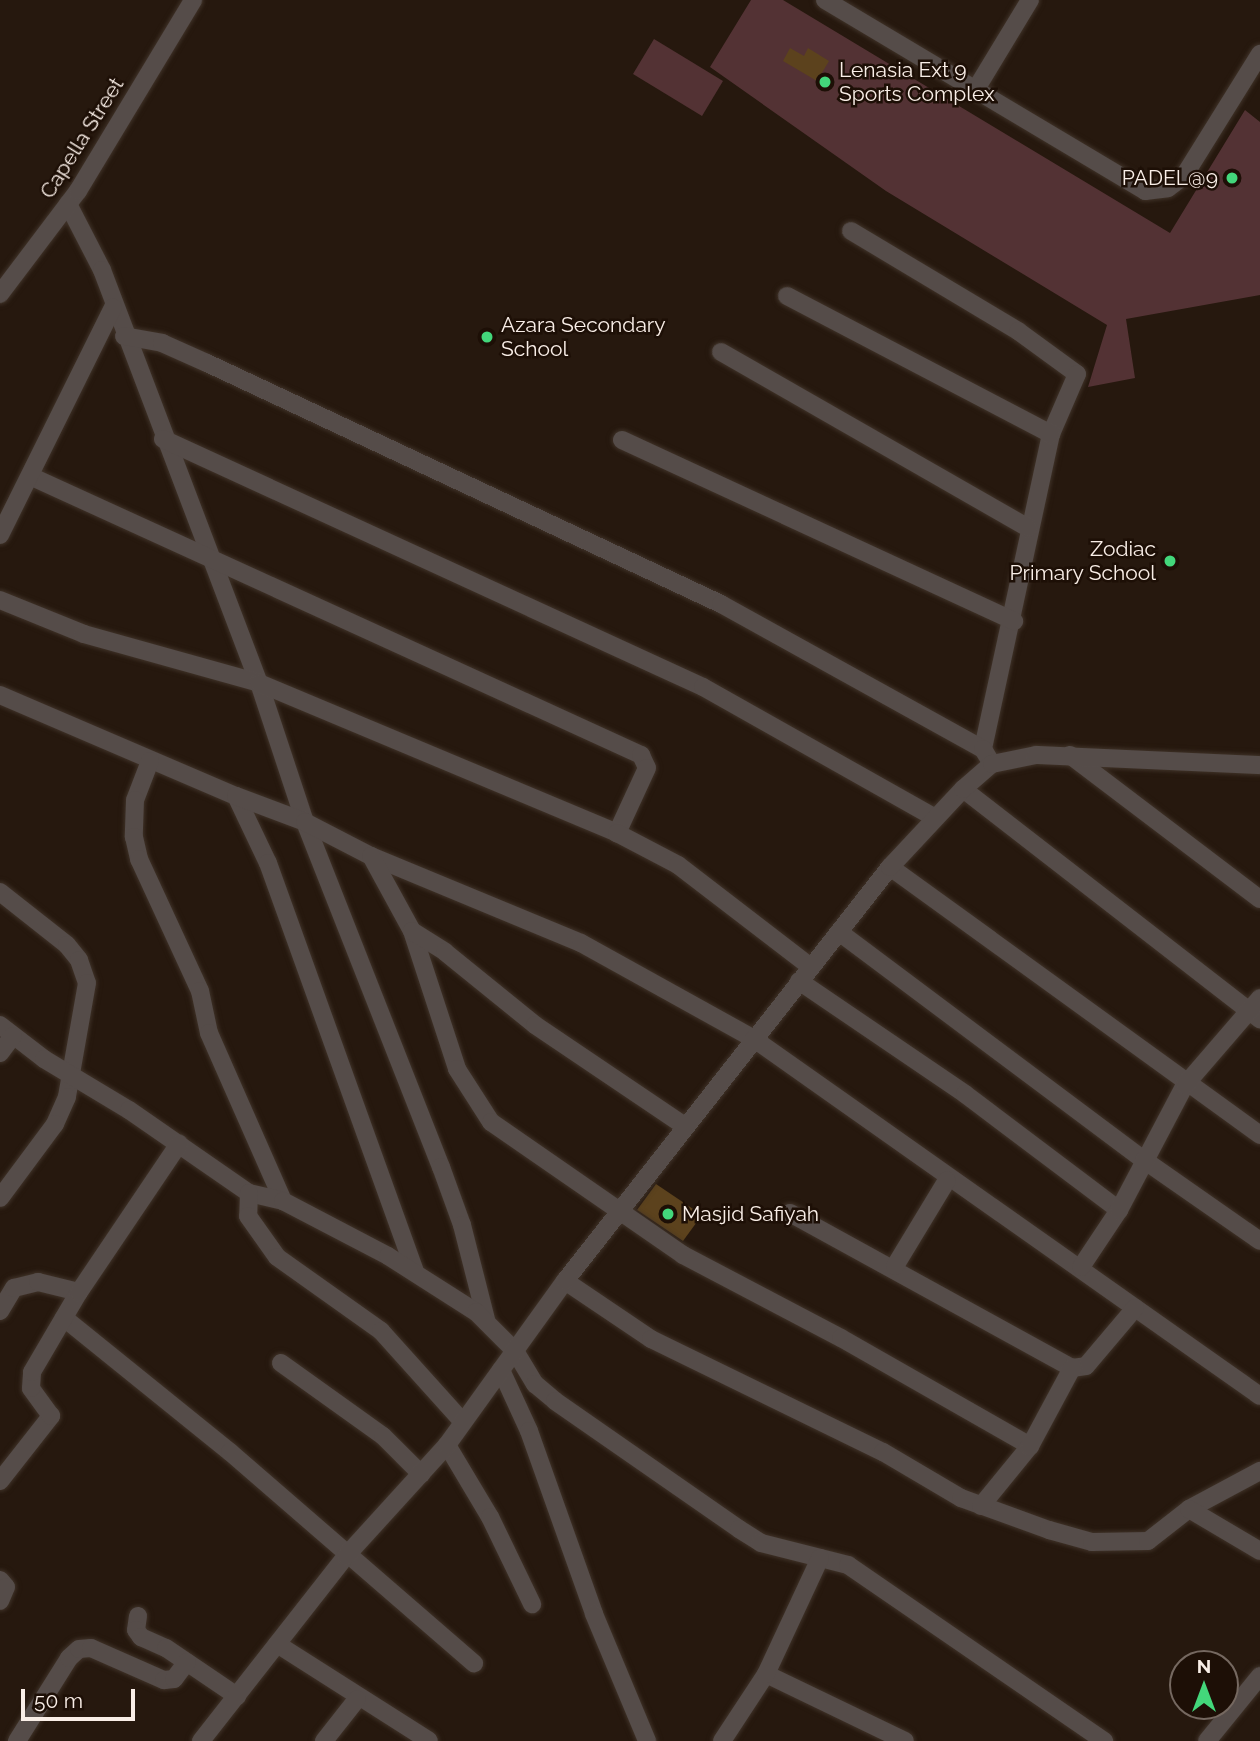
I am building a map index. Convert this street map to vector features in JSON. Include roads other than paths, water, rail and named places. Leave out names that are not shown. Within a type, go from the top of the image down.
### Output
[{"type":"street","name":"Capella Street","points":[[0,294],[68,204],[193,0]]},
{"type":"street","points":[[825,0],[1139,190],[1160,190],[1184,176],[1260,54]]},
{"type":"street","points":[[976,89],[1030,0]]},
{"type":"street","points":[[68,204],[102,270],[113,307],[163,439],[259,683],[304,822],[454,1202],[487,1323]]},
{"type":"street","points":[[201,1741],[346,1556],[447,1445],[565,1280],[620,1213],[685,1126],[890,867],[963,789],[988,756],[1014,621],[1028,528],[1051,434],[1078,378],[1076,372],[1018,331],[851,231]]},
{"type":"street","points":[[787,296],[1051,434]]},
{"type":"street","points":[[0,535],[113,307]]},
{"type":"street","points":[[124,336],[162,344],[206,363],[722,604],[988,756],[1069,754],[1260,765]]},
{"type":"street","points":[[721,352],[1028,528]]},
{"type":"street","points":[[163,439],[703,687],[934,817]]},
{"type":"street","points":[[622,440],[1014,621]]},
{"type":"street","points":[[30,475],[214,563],[641,754],[647,768],[617,833]]},
{"type":"street","points":[[0,600],[104,641],[259,683],[617,833],[678,866],[811,967]]},
{"type":"street","points":[[0,695],[150,761],[304,822],[371,856],[580,943],[754,1039],[947,1180],[1081,1268],[1260,1396]]},
{"type":"street","points":[[1069,754],[1260,899]]},
{"type":"street","points":[[150,761],[135,800],[134,837],[139,859],[200,990],[209,1033],[283,1201]]},
{"type":"street","points":[[963,789],[1256,1009],[1185,1085],[1119,1210],[1081,1268]]},
{"type":"street","points":[[236,796],[268,863],[416,1273]]},
{"type":"street","points":[[371,856],[412,931],[448,1049],[467,1090],[491,1122],[526,1150],[682,1255],[841,1338],[1030,1446]]},
{"type":"street","points":[[890,867],[1185,1085],[1260,1135]]},
{"type":"street","points":[[0,892],[66,945],[85,971],[87,1003],[69,1074],[67,1097],[55,1124],[0,1198]]},
{"type":"street","points":[[412,931],[445,952],[535,1025],[685,1126]]},
{"type":"street","points":[[839,932],[1144,1160],[1260,1241]]},
{"type":"street","points":[[799,981],[965,1094],[1119,1210]]},
{"type":"street","points":[[0,1053],[6,1031],[249,1193],[283,1201],[416,1273],[487,1323],[515,1350],[535,1384],[555,1401],[739,1529],[761,1543],[848,1565],[915,1608],[1104,1741]]},
{"type":"street","points":[[0,1480],[51,1416],[31,1388],[30,1376],[79,1292],[179,1144]]},
{"type":"street","points":[[895,1266],[947,1180]]},
{"type":"street","points":[[249,1193],[248,1216],[277,1257],[381,1331],[463,1422]]},
{"type":"street","points":[[790,1213],[895,1266],[1072,1368],[1086,1366],[1135,1308]]},
{"type":"street","points":[[565,1280],[651,1339],[883,1452],[981,1506],[1092,1542],[1131,1544],[1148,1541],[1189,1509],[1260,1471]]},
{"type":"street","points":[[0,1311],[7,1284],[47,1281],[79,1292]]},
{"type":"street","points":[[65,1318],[230,1452],[346,1556],[474,1663]]},
{"type":"street","points":[[281,1363],[383,1436],[421,1474]]},
{"type":"street","points":[[981,1506],[1030,1446],[1072,1368]]},
{"type":"street","points":[[501,1370],[529,1431],[594,1614],[647,1741]]},
{"type":"street","points":[[447,1445],[490,1517],[532,1604]]},
{"type":"street","points":[[1189,1509],[1260,1551]]},
{"type":"street","points":[[722,1741],[766,1674],[820,1558]]},
{"type":"street","points":[[0,1580],[6,1587],[0,1601]]},
{"type":"street","points":[[138,1616],[136,1630],[141,1637],[187,1662],[237,1696]]},
{"type":"street","points":[[277,1644],[408,1735],[429,1741]]},
{"type":"street","points":[[17,1741],[69,1658],[79,1649],[91,1648],[164,1680],[174,1679],[187,1662]]},
{"type":"street","points":[[766,1674],[905,1741]]},
{"type":"street","points":[[1207,1741],[1260,1676]]},
{"type":"street","points":[[324,1741],[357,1699]]},
{"type":"place","name":"Lenasia Ext 9 Sports Complex","points":[[825,82]]},
{"type":"place","name":"PADEL@9","points":[[1232,178]]},
{"type":"place","name":"Azara Secondary School","points":[[487,337]]},
{"type":"place","name":"Zodiac Primary School","points":[[1170,561]]},
{"type":"place","name":"Masjid Safiyah","points":[[668,1214]]}]
